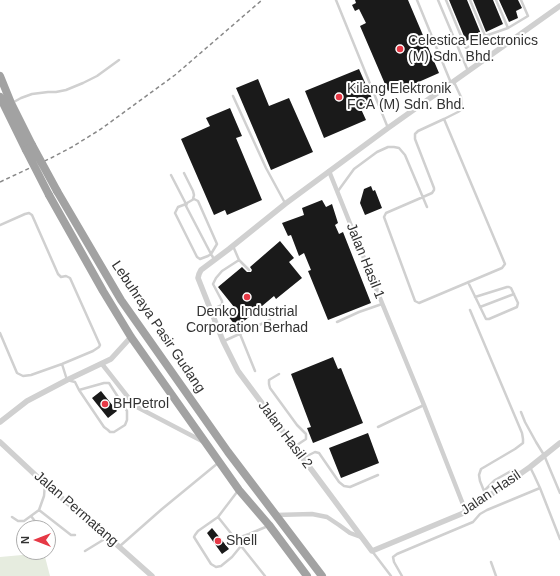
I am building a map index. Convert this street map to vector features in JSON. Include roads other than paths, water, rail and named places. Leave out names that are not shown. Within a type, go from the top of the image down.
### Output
[{"type":"highway","points":[[0,70],[3,97]]},
{"type":"highway","points":[[0,76],[3,97]]},
{"type":"highway","name":"Lebuhraya Pasir Gudang","points":[[3,97],[29,148],[49,195],[131,337],[220,461],[239,490],[269,525],[307,576]]},
{"type":"highway","name":"Lebuhraya Pasir Gudang","points":[[29,148],[57,191],[121,300],[228,452],[322,576]]},
{"type":"street","points":[[214,260],[329,171],[560,6]]},
{"type":"street","name":"Jalan Hasil 1","points":[[329,171],[466,512]]},
{"type":"street","name":"Jalan Hasil 2","points":[[214,260],[201,270],[198,278],[223,341],[238,372],[372,551]]},
{"type":"street","points":[[0,422],[27,401],[111,359],[131,337]]},
{"type":"street","points":[[102,364],[136,406],[205,442]]},
{"type":"street","name":"Jalan Permatang","points":[[0,442],[45,484],[152,576]]},
{"type":"street","name":"Jalan Hasil","points":[[372,551],[466,512],[530,467],[560,443]]},
{"type":"street","points":[[276,515],[312,514],[327,517],[350,533],[361,537]]},
{"type":"lane","points":[[336,0],[388,128]]},
{"type":"lane","points":[[417,0],[452,83],[461,97],[462,109],[418,131],[415,134],[415,139],[434,189],[432,193],[386,214],[384,217],[417,303],[502,268],[505,264],[444,119]]},
{"type":"lane","points":[[438,0],[468,71]]},
{"type":"lane","points":[[446,0],[466,48],[485,36],[508,28],[528,16],[521,0]]},
{"type":"lane","points":[[470,0],[485,36]]},
{"type":"lane","points":[[496,0],[508,28]]},
{"type":"lane","points":[[8,106],[21,98],[32,94],[66,90],[83,83],[97,76],[119,60]]},
{"type":"lane","points":[[233,96],[266,168],[285,204]]},
{"type":"lane","points":[[338,191],[354,169],[377,152],[394,146],[399,148],[406,155],[427,207]]},
{"type":"lane","points":[[184,173],[194,195],[193,199],[178,207],[175,213],[197,257],[200,259],[210,254],[217,243],[198,201],[193,199]]},
{"type":"lane","points":[[171,175],[214,260]]},
{"type":"lane","points":[[0,225],[24,214],[29,213],[32,215],[58,274],[61,277],[66,276],[70,278],[100,345],[97,349],[62,364],[31,375],[23,376],[17,373],[0,333]]},
{"type":"lane","points":[[233,246],[239,260],[249,270]]},
{"type":"lane","points":[[211,310],[222,305],[222,301],[213,284],[216,278],[239,260]]},
{"type":"lane","points":[[468,282],[475,297],[486,319],[517,307],[518,303],[511,288],[507,287],[475,297]]},
{"type":"lane","points":[[480,307],[514,294]]},
{"type":"lane","points":[[337,322],[382,303]]},
{"type":"lane","points":[[470,310],[522,433],[523,439],[523,443],[515,450],[481,469],[479,474],[480,481],[486,497]]},
{"type":"lane","points":[[223,341],[270,320]]},
{"type":"lane","points":[[240,334],[256,371]]},
{"type":"lane","points":[[62,364],[67,380],[75,382],[79,390],[104,427],[110,432],[114,432],[125,425],[127,420],[127,411],[109,383],[79,390]]},
{"type":"lane","points":[[279,374],[269,380],[270,388],[297,425],[306,434],[306,439],[294,447]]},
{"type":"lane","points":[[378,427],[424,405]]},
{"type":"lane","points":[[521,412],[544,455],[560,493]]},
{"type":"lane","points":[[302,458],[315,452],[319,453],[339,482],[344,486],[350,487],[378,475]]},
{"type":"lane","points":[[119,547],[220,461]]},
{"type":"lane","points":[[530,467],[560,539]]},
{"type":"lane","points":[[484,491],[495,480],[511,471],[520,473]]},
{"type":"lane","points":[[12,517],[24,521],[39,510],[44,496],[45,484]]},
{"type":"lane","points":[[402,576],[394,562],[393,557],[397,554],[473,522],[486,510],[540,488]]},
{"type":"lane","points":[[239,490],[218,517],[198,531],[194,537],[211,564],[216,567],[221,566],[232,557],[241,546]]},
{"type":"lane","points":[[39,510],[71,535],[75,535]]},
{"type":"lane","points":[[31,516],[34,520]]},
{"type":"lane","points":[[218,517],[265,576]]},
{"type":"lane","points":[[235,539],[269,525]]},
{"type":"lane","points":[[85,551],[103,540],[106,536]]},
{"type":"lane","name":"Jalan Hasil 2","points":[[372,551],[391,576]]},
{"type":"lane","points":[[491,562],[496,576]]},
{"type":"lane","points":[[258,576],[261,572]]},
{"type":"railway","points":[[0,182],[72,147],[101,129],[175,75],[262,0]]},
{"type":"place","name":"Celestica Electronics (M) Sdn. Bhd.","points":[[400,49]]},
{"type":"place","name":"Kilang Elektronik FCA (M) Sdn. Bhd.","points":[[339,97]]},
{"type":"place","name":"Denko Industrial Corporation Berhad","points":[[247,297]]},
{"type":"place","name":"BHPetrol","points":[[105,404]]},
{"type":"place","name":"Shell","points":[[218,541]]}]
